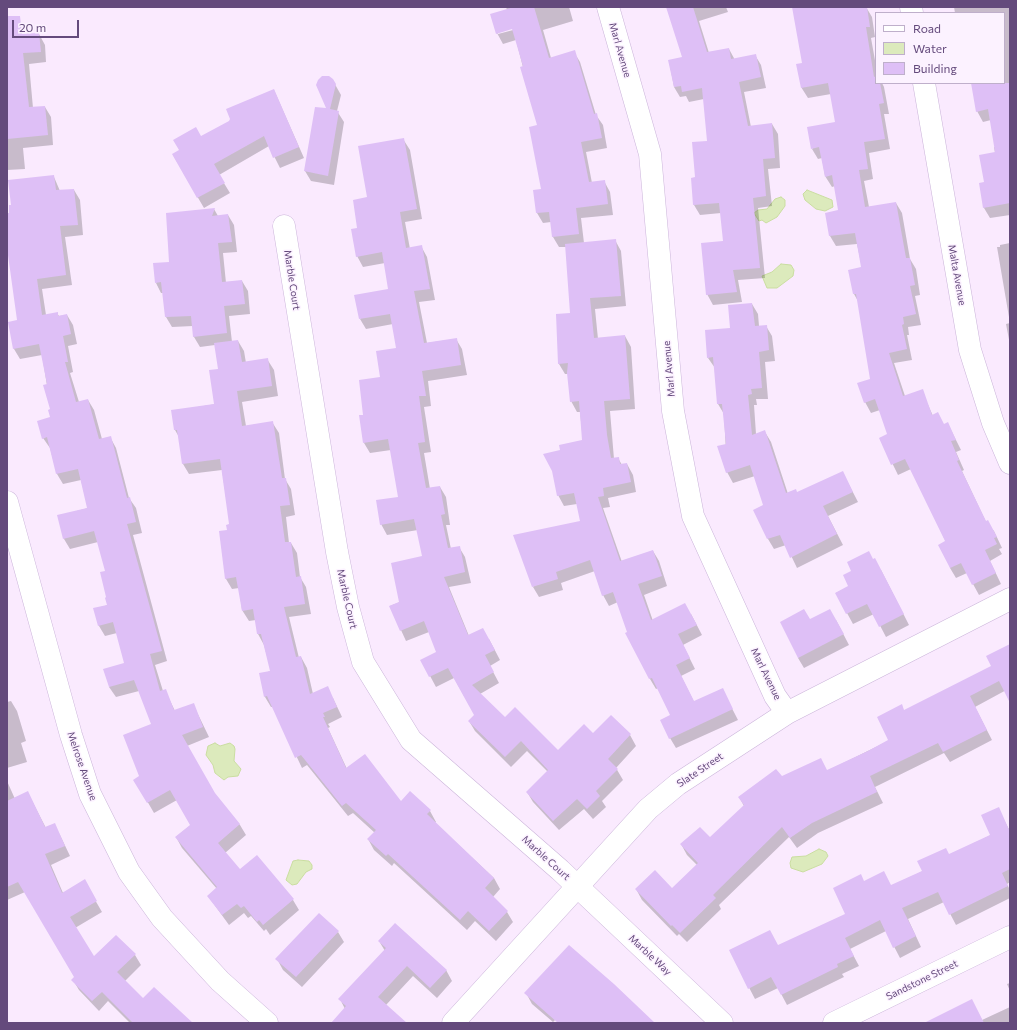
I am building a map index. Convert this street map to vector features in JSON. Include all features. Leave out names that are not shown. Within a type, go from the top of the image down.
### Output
[{"type":"street","name":"Marl Avenue","points":[[608,7],[650,154],[673,411],[693,516],[775,696],[787,713]]},
{"type":"street","name":"Malta Avenue","points":[[924,84],[970,350],[993,423],[1010,463]]},
{"type":"street","name":"Marble Court","points":[[284,226],[337,552],[348,607],[363,662],[411,740],[577,887]]},
{"type":"street","name":"Melrose Avenue","points":[[7,502],[71,735],[90,794],[129,872],[162,918],[220,981],[267,1023]]},
{"type":"street","name":"Slate Street","points":[[452,1023],[648,810],[678,784],[787,713],[1010,599]]},
{"type":"street","name":"Marble Way","points":[[577,887],[722,1023]]},
{"type":"street","name":"Sandstone Street","points":[[834,1023],[1010,937]]},
{"type":"water","points":[[807,190],[832,200],[833,207],[825,211],[816,209],[805,200],[803,194]]},
{"type":"water","points":[[781,197],[785,200],[785,206],[777,217],[766,223],[762,220],[759,221],[754,213],[758,210],[767,209],[775,199]]},
{"type":"water","points":[[781,264],[791,265],[794,270],[793,276],[777,288],[767,288],[762,276],[772,272]]},
{"type":"water","points":[[215,743],[220,746],[230,743],[234,746],[234,761],[241,769],[238,776],[228,777],[224,780],[215,773],[213,765],[206,755],[208,746]]},
{"type":"water","points":[[819,849],[826,852],[828,856],[822,864],[803,872],[791,868],[790,863],[792,857],[806,856]]},
{"type":"water","points":[[293,861],[309,861],[312,865],[312,869],[306,872],[297,884],[292,885],[286,880]]},
{"type":"building","points":[[514,7],[534,7],[549,58],[575,50],[594,114],[597,113],[602,138],[581,142],[589,182],[605,180],[608,204],[576,208],[579,234],[552,237],[549,212],[536,213],[533,190],[541,189],[529,127],[537,125],[520,67],[523,66],[512,29],[496,34],[490,14]]},
{"type":"building","points":[[666,7],[693,7],[707,52],[729,48],[731,59],[756,54],[761,77],[739,82],[748,126],[772,123],[775,158],[763,159],[766,196],[753,198],[760,268],[733,270],[737,292],[706,295],[701,243],[723,241],[719,203],[693,205],[691,178],[695,177],[692,142],[707,141],[702,88],[682,92],[681,86],[674,87],[668,60],[682,57]]},
{"type":"building","points":[[792,7],[867,7],[870,27],[866,27],[875,84],[880,84],[884,103],[879,104],[885,139],[864,142],[868,169],[859,170],[865,207],[896,202],[906,258],[910,258],[915,285],[910,286],[916,314],[903,317],[904,324],[902,325],[907,349],[889,353],[903,396],[923,389],[932,415],[938,412],[944,424],[948,422],[956,440],[951,441],[959,460],[957,461],[986,521],[988,520],[997,537],[994,538],[997,544],[985,550],[996,573],[972,585],[961,563],[950,568],[938,545],[945,541],[905,459],[891,465],[879,438],[887,434],[875,399],[864,403],[857,383],[870,379],[856,294],[853,294],[848,270],[861,267],[855,233],[829,236],[825,213],[838,210],[832,175],[825,177],[819,147],[811,149],[807,127],[835,122],[828,83],[801,88],[796,64],[802,63]]},
{"type":"building","points":[[7,16],[20,16],[22,34],[39,33],[41,52],[23,53],[29,107],[45,106],[48,135],[7,139]]},
{"type":"building","points":[[322,76],[329,76],[336,84],[330,109],[339,111],[328,176],[304,171],[315,107],[326,108],[316,85]]},
{"type":"building","points":[[1010,83],[1010,203],[983,208],[979,183],[984,182],[979,155],[995,152],[988,109],[976,112],[971,84]]},
{"type":"building","points":[[274,89],[299,147],[273,158],[264,136],[214,164],[225,183],[197,198],[172,154],[179,150],[173,140],[196,127],[201,136],[229,121],[230,119],[226,109]]},
{"type":"building","points":[[404,138],[417,209],[400,212],[406,248],[422,245],[430,289],[414,291],[424,343],[457,338],[461,365],[422,371],[426,396],[419,396],[425,442],[418,443],[426,488],[440,486],[445,514],[441,515],[448,548],[460,546],[465,572],[444,577],[468,635],[483,628],[495,650],[485,655],[494,672],[472,685],[505,717],[515,707],[558,750],[584,724],[593,733],[611,715],[631,734],[608,759],[618,769],[596,791],[600,796],[587,809],[577,799],[553,821],[526,792],[548,770],[521,741],[505,757],[468,721],[474,715],[448,668],[429,677],[420,660],[436,652],[424,621],[400,631],[389,606],[399,602],[391,563],[422,556],[414,519],[380,525],[376,500],[398,497],[388,439],[363,443],[359,415],[363,415],[359,380],[380,377],[376,351],[396,348],[390,314],[359,319],[354,295],[388,289],[382,252],[356,257],[351,229],[357,228],[353,200],[367,197],[358,146]]},
{"type":"building","points":[[54,175],[56,190],[74,189],[78,225],[60,226],[66,275],[37,279],[42,315],[58,312],[58,316],[67,314],[71,334],[63,336],[68,362],[65,362],[76,402],[88,399],[99,439],[111,436],[127,498],[130,497],[136,522],[127,524],[162,651],[150,654],[160,691],[166,689],[174,710],[194,703],[203,727],[182,735],[215,793],[240,824],[218,843],[240,869],[257,855],[294,899],[263,925],[259,920],[257,922],[244,906],[241,908],[237,904],[222,915],[207,896],[217,887],[175,837],[190,825],[170,790],[147,803],[133,780],[139,776],[123,735],[151,724],[134,680],[109,687],[103,669],[124,663],[113,622],[98,626],[93,608],[107,605],[100,572],[105,571],[94,531],[63,539],[57,515],[87,508],[78,469],[56,474],[47,437],[42,439],[37,421],[50,417],[48,410],[50,409],[43,385],[47,384],[39,344],[13,349],[8,322],[17,320],[7,248],[7,213],[9,213],[9,205],[11,205],[8,180]]},
{"type":"building","points":[[215,208],[212,216],[228,214],[232,242],[218,243],[222,282],[242,280],[245,304],[224,306],[227,333],[193,337],[191,316],[165,317],[161,282],[155,283],[153,263],[169,262],[166,213]]},
{"type":"building","points":[[616,239],[621,296],[590,298],[594,338],[625,335],[630,399],[604,401],[611,458],[619,457],[620,464],[627,463],[631,482],[603,488],[604,496],[598,497],[620,561],[653,550],[662,576],[638,584],[651,620],[685,603],[697,625],[678,634],[690,658],[676,665],[694,701],[723,688],[733,709],[669,739],[660,720],[670,715],[652,678],[649,679],[625,633],[627,632],[613,592],[602,596],[590,560],[556,572],[558,579],[532,587],[513,535],[580,521],[574,493],[557,496],[552,471],[543,454],[560,450],[559,445],[582,440],[579,401],[570,402],[567,373],[568,363],[558,364],[556,314],[570,313],[565,244]]},
{"type":"building","points":[[752,303],[755,326],[767,325],[769,350],[759,352],[762,388],[751,389],[752,394],[748,395],[752,435],[765,430],[786,493],[796,489],[797,492],[843,471],[853,492],[823,506],[837,534],[790,558],[780,535],[767,539],[753,510],[763,505],[750,465],[726,473],[717,446],[726,444],[722,404],[717,404],[713,357],[707,358],[705,330],[730,328],[728,305]]},
{"type":"building","points":[[238,340],[242,362],[268,358],[272,386],[237,391],[242,426],[273,421],[282,478],[286,478],[290,505],[280,506],[285,542],[291,542],[296,577],[301,576],[305,604],[284,607],[296,657],[301,656],[310,694],[328,686],[337,707],[323,713],[325,717],[323,717],[346,768],[365,754],[401,801],[410,791],[431,810],[427,814],[494,878],[485,888],[508,911],[489,931],[468,911],[460,920],[388,854],[386,856],[367,839],[376,830],[346,803],[342,806],[301,755],[295,758],[267,696],[264,697],[259,673],[270,671],[261,634],[257,634],[253,609],[242,611],[236,577],[225,579],[219,531],[227,530],[226,525],[229,524],[220,459],[182,464],[177,430],[174,430],[171,410],[214,404],[209,370],[218,369],[214,343]]},
{"type":"building","points":[[869,551],[873,559],[875,558],[904,614],[879,627],[867,604],[846,614],[835,593],[848,586],[843,575],[851,571],[847,562]]},
{"type":"building","points":[[804,609],[810,619],[830,609],[844,634],[798,658],[780,622]]},
{"type":"building","points":[[1010,644],[1010,703],[999,681],[970,696],[987,730],[943,752],[938,743],[870,776],[877,792],[812,823],[790,838],[782,827],[713,895],[716,898],[680,933],[672,925],[671,926],[635,889],[655,870],[672,888],[698,863],[680,844],[700,827],[710,837],[744,805],[738,797],[776,769],[782,776],[821,758],[827,770],[868,751],[888,740],[877,717],[902,704],[904,710],[991,666],[986,656]]},
{"type":"building","points":[[28,791],[45,827],[55,823],[65,846],[45,854],[62,893],[85,879],[97,901],[70,917],[94,956],[116,935],[136,954],[117,972],[143,998],[154,987],[193,1023],[133,1023],[102,992],[92,1001],[71,980],[74,977],[18,882],[7,887],[7,801]]},
{"type":"building","points":[[999,807],[1010,832],[1010,869],[1002,873],[1008,886],[949,915],[938,892],[902,908],[916,936],[893,948],[880,920],[845,938],[854,956],[837,964],[838,967],[781,995],[771,977],[748,989],[729,950],[770,930],[778,945],[845,914],[833,888],[861,874],[864,881],[884,871],[891,885],[922,871],[917,861],[946,848],[949,854],[990,835],[981,815]]},
{"type":"building","points":[[319,913],[339,931],[296,977],[275,959]]},
{"type":"building","points":[[395,923],[447,970],[430,988],[407,966],[378,997],[407,1023],[331,1023],[346,1006],[338,999],[386,948],[378,941]]},
{"type":"building","points":[[569,945],[614,984],[655,1023],[558,1023],[524,993]]},
{"type":"building","points":[[972,999],[984,1023],[924,1023]]}]
